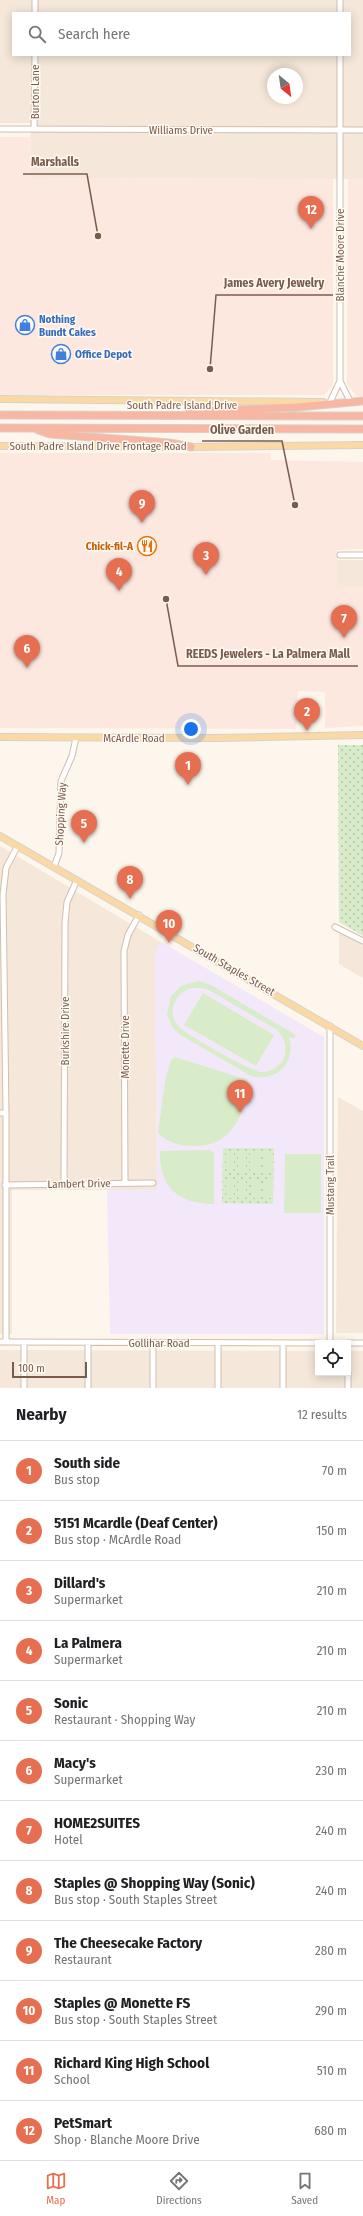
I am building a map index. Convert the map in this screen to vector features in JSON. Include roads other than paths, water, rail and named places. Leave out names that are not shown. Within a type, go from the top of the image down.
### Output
[{"type":"highway","points":[[169,416],[199,411],[298,407],[363,401]]},
{"type":"highway","name":"South Padre Island Drive","points":[[0,415],[363,416]]},
{"type":"highway","points":[[0,428],[363,429]]},
{"type":"highway","points":[[32,428],[50,434],[170,443],[191,447]]},
{"type":"main road","points":[[0,399],[363,401]]},
{"type":"main road","name":"South Padre Island Drive Frontage Road","points":[[0,446],[191,447],[363,445]]},
{"type":"main road","name":"McArdle Road","points":[[0,737],[76,738],[363,735]]},
{"type":"main road","name":"South Staples Street","points":[[0,836],[139,915],[363,1046]]},
{"type":"street","points":[[35,0],[35,12]]},
{"type":"street","points":[[340,0],[340,12]]},
{"type":"street","name":"Burton Lane","points":[[34,129],[35,56]]},
{"type":"street","name":"Blanche Moore Drive","points":[[330,402],[340,381],[340,56]]},
{"type":"street","name":"Williams Drive","points":[[0,129],[363,130]]},
{"type":"street","name":"Blanche Moore Drive","points":[[340,381],[350,401]]},
{"type":"street","points":[[340,555],[363,555]]},
{"type":"street","name":"Shopping Way","points":[[54,867],[59,853],[61,781],[72,756],[76,738]]},
{"type":"street","points":[[3,1342],[6,1113],[3,895],[6,868],[17,847]]},
{"type":"street","name":"Burkshire Drive","points":[[64,1185],[65,923],[67,902],[77,880]]},
{"type":"street","name":"Monette Drive","points":[[125,1183],[124,951],[128,935],[139,915]]},
{"type":"street","points":[[335,927],[363,941]]},
{"type":"street","name":"Mustang Trail","points":[[330,1026],[330,1340]]},
{"type":"street","points":[[0,1113],[6,1113]]},
{"type":"street","name":"Lambert Drive","points":[[6,1185],[153,1183]]},
{"type":"street","name":"Gollihar Road","points":[[3,1342],[315,1343]]},
{"type":"street","points":[[24,1342],[24,1388]]},
{"type":"street","points":[[88,1342],[88,1388]]},
{"type":"street","points":[[152,1343],[153,1388]]},
{"type":"street","points":[[218,1343],[218,1388]]},
{"type":"street","points":[[283,1388],[284,1343]]},
{"type":"street","points":[[351,1343],[363,1343]]},
{"type":"street","points":[[348,1376],[348,1388]]},
{"type":"place","name":"PetSmart","points":[[311,229]]},
{"type":"place","name":"Marshalls","points":[[98,236]]},
{"type":"place","name":"Nothing Bundt Cakes","points":[[25,325]]},
{"type":"place","name":"Office Depot","points":[[61,354]]},
{"type":"place","name":"James Avery Jewelry","points":[[210,369]]},
{"type":"place","name":"Olive Garden","points":[[295,505]]},
{"type":"place","name":"The Cheesecake Factory","points":[[142,523]]},
{"type":"place","name":"Chick-fil-A","points":[[147,546]]},
{"type":"place","name":"Dillard's","points":[[206,575]]},
{"type":"place","name":"La Palmera","points":[[119,591]]},
{"type":"place","name":"REEDS Jewelers - La Palmera Mall","points":[[166,599]]},
{"type":"place","name":"HOME2SUITES","points":[[344,638]]},
{"type":"place","name":"Macy's","points":[[27,668]]},
{"type":"place","name":"5151 Mcardle (Deaf Center)","points":[[307,731]]},
{"type":"place","name":"South side","points":[[188,785]]},
{"type":"place","name":"Sonic","points":[[84,843]]},
{"type":"place","name":"Staples @ Shopping Way (Sonic)","points":[[130,899]]},
{"type":"place","name":"Staples @ Monette FS","points":[[169,943]]},
{"type":"place","name":"Richard King High School","points":[[240,1113]]}]
